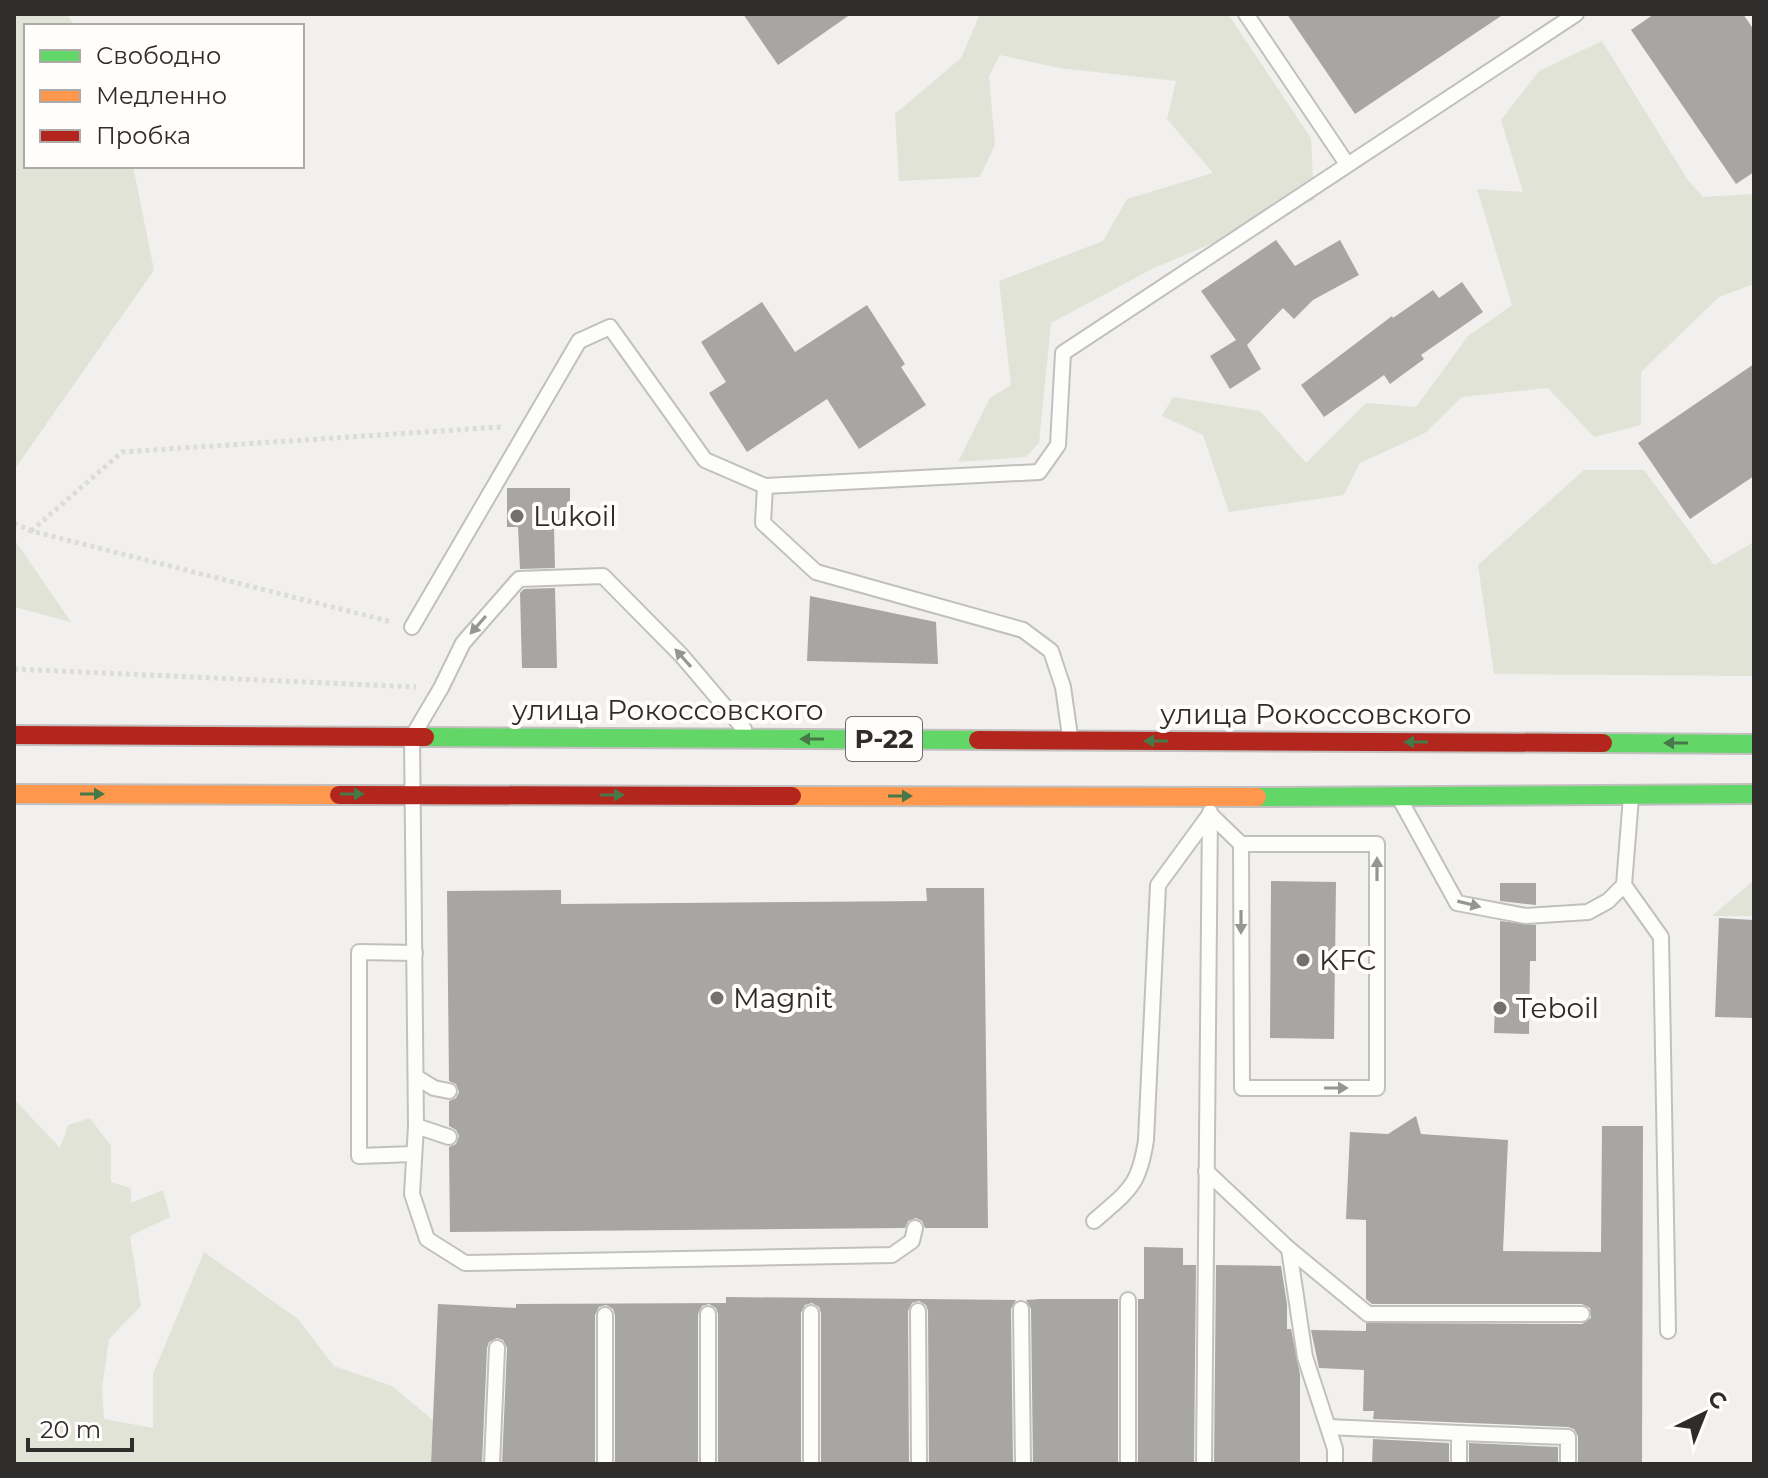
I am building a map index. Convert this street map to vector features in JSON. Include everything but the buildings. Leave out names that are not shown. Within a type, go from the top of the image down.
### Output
[{"type":"highway","name":"улица Рокоссовского","points":[[14,735],[1754,744]]},
{"type":"highway","name":"Р-22","points":[[14,794],[412,794],[1210,806],[1398,796],[1754,794]]},
{"type":"lane","points":[[1246,14],[1347,164]]},
{"type":"lane","points":[[412,627],[579,341],[610,327],[705,460],[765,486],[1039,472],[1058,445],[1063,353],[1576,14]]},
{"type":"lane","points":[[765,486],[763,523],[816,572],[1023,630],[1051,651],[1063,687],[1071,740]]},
{"type":"lane","points":[[752,738],[682,656],[603,576],[519,579],[463,643],[412,737],[416,1077],[412,1194],[427,1239],[465,1263],[892,1255],[912,1241],[915,1228]]},
{"type":"lane","points":[[1631,794],[1624,885],[1661,937],[1668,1331]]},
{"type":"lane","points":[[1398,796],[1457,903],[1526,916],[1588,912],[1608,901],[1624,885]]},
{"type":"lane","points":[[1210,806],[1241,844],[1242,1088],[1377,1088],[1377,844],[1241,844]]},
{"type":"lane","points":[[1204,1464],[1210,806]]},
{"type":"lane","points":[[1094,1221],[1128,1192],[1142,1170],[1158,885],[1210,806]]},
{"type":"lane","points":[[413,1154],[359,1156],[359,952],[415,953]]},
{"type":"lane","points":[[416,1077],[434,1088],[449,1091]]},
{"type":"lane","points":[[416,1126],[449,1137]]},
{"type":"lane","points":[[1206,1171],[1289,1249],[1368,1314],[1582,1314]]},
{"type":"lane","points":[[1289,1249],[1305,1357],[1335,1449],[1335,1464]]},
{"type":"lane","points":[[1128,1300],[1128,1464]]},
{"type":"lane","points":[[1021,1309],[1023,1464]]},
{"type":"lane","points":[[918,1311],[919,1464]]},
{"type":"lane","points":[[811,1313],[811,1464]]},
{"type":"lane","points":[[708,1314],[708,1464]]},
{"type":"lane","points":[[605,1315],[605,1464]]},
{"type":"lane","points":[[492,1464],[497,1348]]},
{"type":"lane","points":[[1328,1427],[1568,1437],[1568,1464]]},
{"type":"lane","points":[[1459,1433],[1459,1464]]},
{"type":"path","points":[[31,531],[122,452],[530,425]]},
{"type":"path","points":[[14,523],[31,531],[412,627]]},
{"type":"path","points":[[14,669],[441,688]]},
{"type":"shaded area","points":[[14,14],[67,14],[73,24],[24,24],[24,168],[133,168],[154,270],[14,470]]},
{"type":"shaded area","points":[[980,14],[1228,14],[1311,138],[1314,200],[1152,269],[1051,323],[1039,443],[1026,457],[958,462],[990,398],[1011,385],[999,281],[1103,241],[1127,199],[1213,173],[1167,119],[1176,81],[1059,68],[1000,55],[989,76],[995,145],[980,177],[899,181],[895,114],[961,58]]},
{"type":"shaded area","points":[[1602,41],[1687,179],[1703,197],[1754,194],[1754,284],[1719,297],[1641,372],[1641,425],[1594,437],[1548,388],[1462,397],[1425,433],[1360,463],[1344,495],[1229,512],[1203,435],[1162,416],[1173,397],[1260,411],[1306,463],[1366,403],[1416,407],[1468,336],[1512,305],[1477,189],[1523,192],[1501,120],[1539,71]]},
{"type":"shaded area","points":[[1584,470],[1644,470],[1714,565],[1754,542],[1754,676],[1494,674],[1478,565]]},
{"type":"shaded area","points":[[14,539],[71,622],[14,607]]},
{"type":"shaded area","points":[[1754,880],[1754,916],[1712,916]]},
{"type":"shaded area","points":[[14,1099],[60,1148],[68,1125],[90,1118],[111,1146],[111,1182],[131,1188],[131,1203],[163,1190],[170,1217],[130,1236],[141,1306],[109,1339],[102,1388],[104,1419],[153,1428],[153,1374],[204,1252],[298,1319],[334,1366],[392,1386],[433,1420],[431,1464],[14,1464]]},
{"type":"traffic: fast","points":[[425,737],[978,740]]},
{"type":"traffic: fast","points":[[1603,743],[1754,744]]},
{"type":"traffic: fast","points":[[1257,797],[1754,794]]},
{"type":"traffic: slow","points":[[14,794],[339,795]]},
{"type":"traffic: slow","points":[[792,796],[1257,797]]},
{"type":"traffic: jam","points":[[14,735],[425,737]]},
{"type":"traffic: jam","points":[[978,740],[1603,743]]},
{"type":"traffic: jam","points":[[339,795],[792,796]]},
{"type":"place","name":"Lukoil","points":[[517,516]]},
{"type":"place","name":"KFC","points":[[1303,960]]},
{"type":"place","name":"Magnit","points":[[717,998]]},
{"type":"place","name":"Teboil","points":[[1500,1008]]}]
